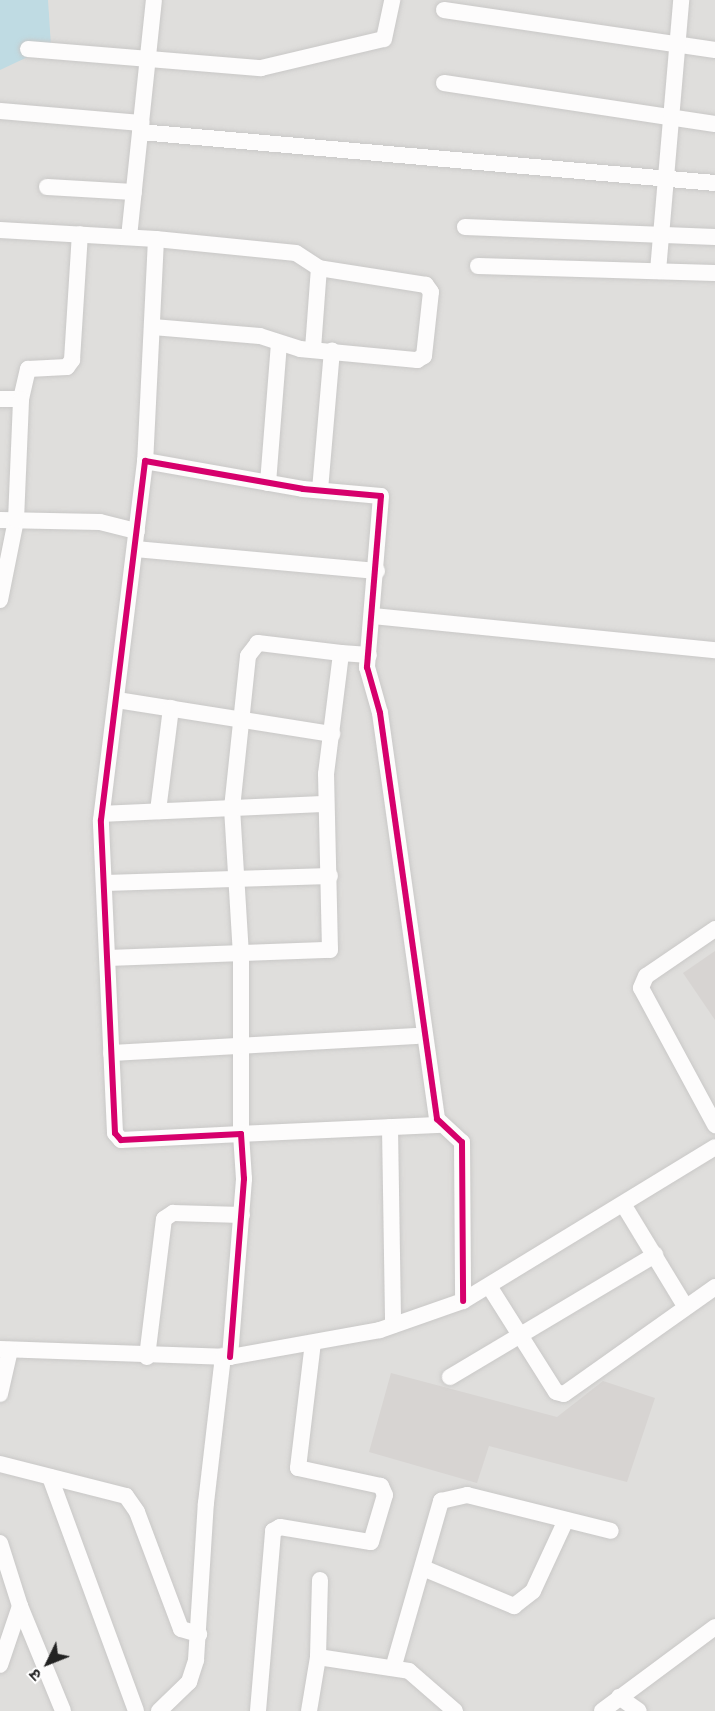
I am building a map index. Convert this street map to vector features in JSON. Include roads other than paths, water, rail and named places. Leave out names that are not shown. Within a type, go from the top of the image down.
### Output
[{"type":"street","points":[[129,237],[154,0]]},
{"type":"street","points":[[27,49],[148,58],[222,68],[304,60],[384,39],[392,0]]},
{"type":"street","points":[[658,272],[662,178],[681,0]]},
{"type":"street","points":[[444,10],[715,50]]},
{"type":"street","points":[[444,83],[715,124]]},
{"type":"street","points":[[0,111],[140,127],[715,183]]},
{"type":"street","points":[[47,187],[134,192]]},
{"type":"street","points":[[465,227],[715,237]]},
{"type":"street","points":[[0,230],[156,239],[296,253],[319,268],[426,285],[430,292],[422,359],[313,350],[279,343],[260,336],[153,327]]},
{"type":"street","points":[[0,600],[21,399],[28,369],[67,368],[72,360],[80,234]]},
{"type":"street","points":[[156,239],[145,461],[102,814],[111,1053],[118,1137],[440,1125],[462,1142],[463,1301]]},
{"type":"street","points":[[478,266],[715,273]]},
{"type":"street","points":[[313,350],[319,268]]},
{"type":"street","points":[[268,483],[279,343]]},
{"type":"street","points":[[320,490],[332,351]]},
{"type":"street","points":[[0,399],[21,399]]},
{"type":"street","points":[[145,461],[268,483],[381,496],[369,655],[440,1125]]},
{"type":"street","points":[[8,520],[99,522],[137,531]]},
{"type":"street","points":[[135,549],[377,571]]},
{"type":"street","points":[[373,616],[715,650]]},
{"type":"street","points":[[159,1711],[189,1682],[199,1634],[206,1503],[242,1215],[242,955],[232,808],[248,656],[258,643],[369,655]]},
{"type":"street","points":[[109,958],[326,953],[331,945],[326,804],[341,653]]},
{"type":"street","points":[[117,700],[332,734]]},
{"type":"street","points":[[158,812],[171,708]]},
{"type":"street","points":[[102,814],[326,804]]},
{"type":"street","points":[[105,883],[330,876]]},
{"type":"street","points":[[715,929],[646,976],[641,988],[715,1125]]},
{"type":"street","points":[[111,1053],[241,1043],[417,1036]]},
{"type":"street","points":[[390,1127],[393,1325]]},
{"type":"street","points":[[0,1394],[5,1349],[147,1357],[226,1357],[314,1343],[393,1325],[463,1301],[715,1148]]},
{"type":"street","points":[[623,1204],[685,1306]]},
{"type":"street","points":[[147,1357],[164,1219],[173,1213],[242,1215]]},
{"type":"street","points":[[450,1377],[654,1255]]},
{"type":"street","points":[[489,1286],[556,1392],[564,1394],[685,1306],[715,1287]]},
{"type":"street","points":[[258,1711],[273,1531],[280,1527],[371,1542],[385,1495],[381,1486],[298,1468],[314,1343]]},
{"type":"street","points":[[0,1464],[115,1491],[132,1502],[181,1629],[199,1634]]},
{"type":"street","points":[[50,1477],[136,1711]]},
{"type":"street","points":[[394,1665],[423,1568],[435,1510],[451,1496],[467,1495],[611,1532]]},
{"type":"street","points":[[423,1568],[514,1606],[533,1591],[566,1520]]},
{"type":"street","points":[[0,1543],[20,1605],[63,1711]]},
{"type":"street","points":[[309,1711],[318,1657],[320,1580]]},
{"type":"street","points":[[0,1665],[20,1605]]},
{"type":"street","points":[[602,1711],[714,1629]]},
{"type":"street","points":[[318,1657],[394,1665],[428,1684],[451,1709]]},
{"type":"street","points":[[619,1697],[639,1711]]},
{"type":"water","points":[[0,0],[48,0],[51,46],[0,70]]}]
